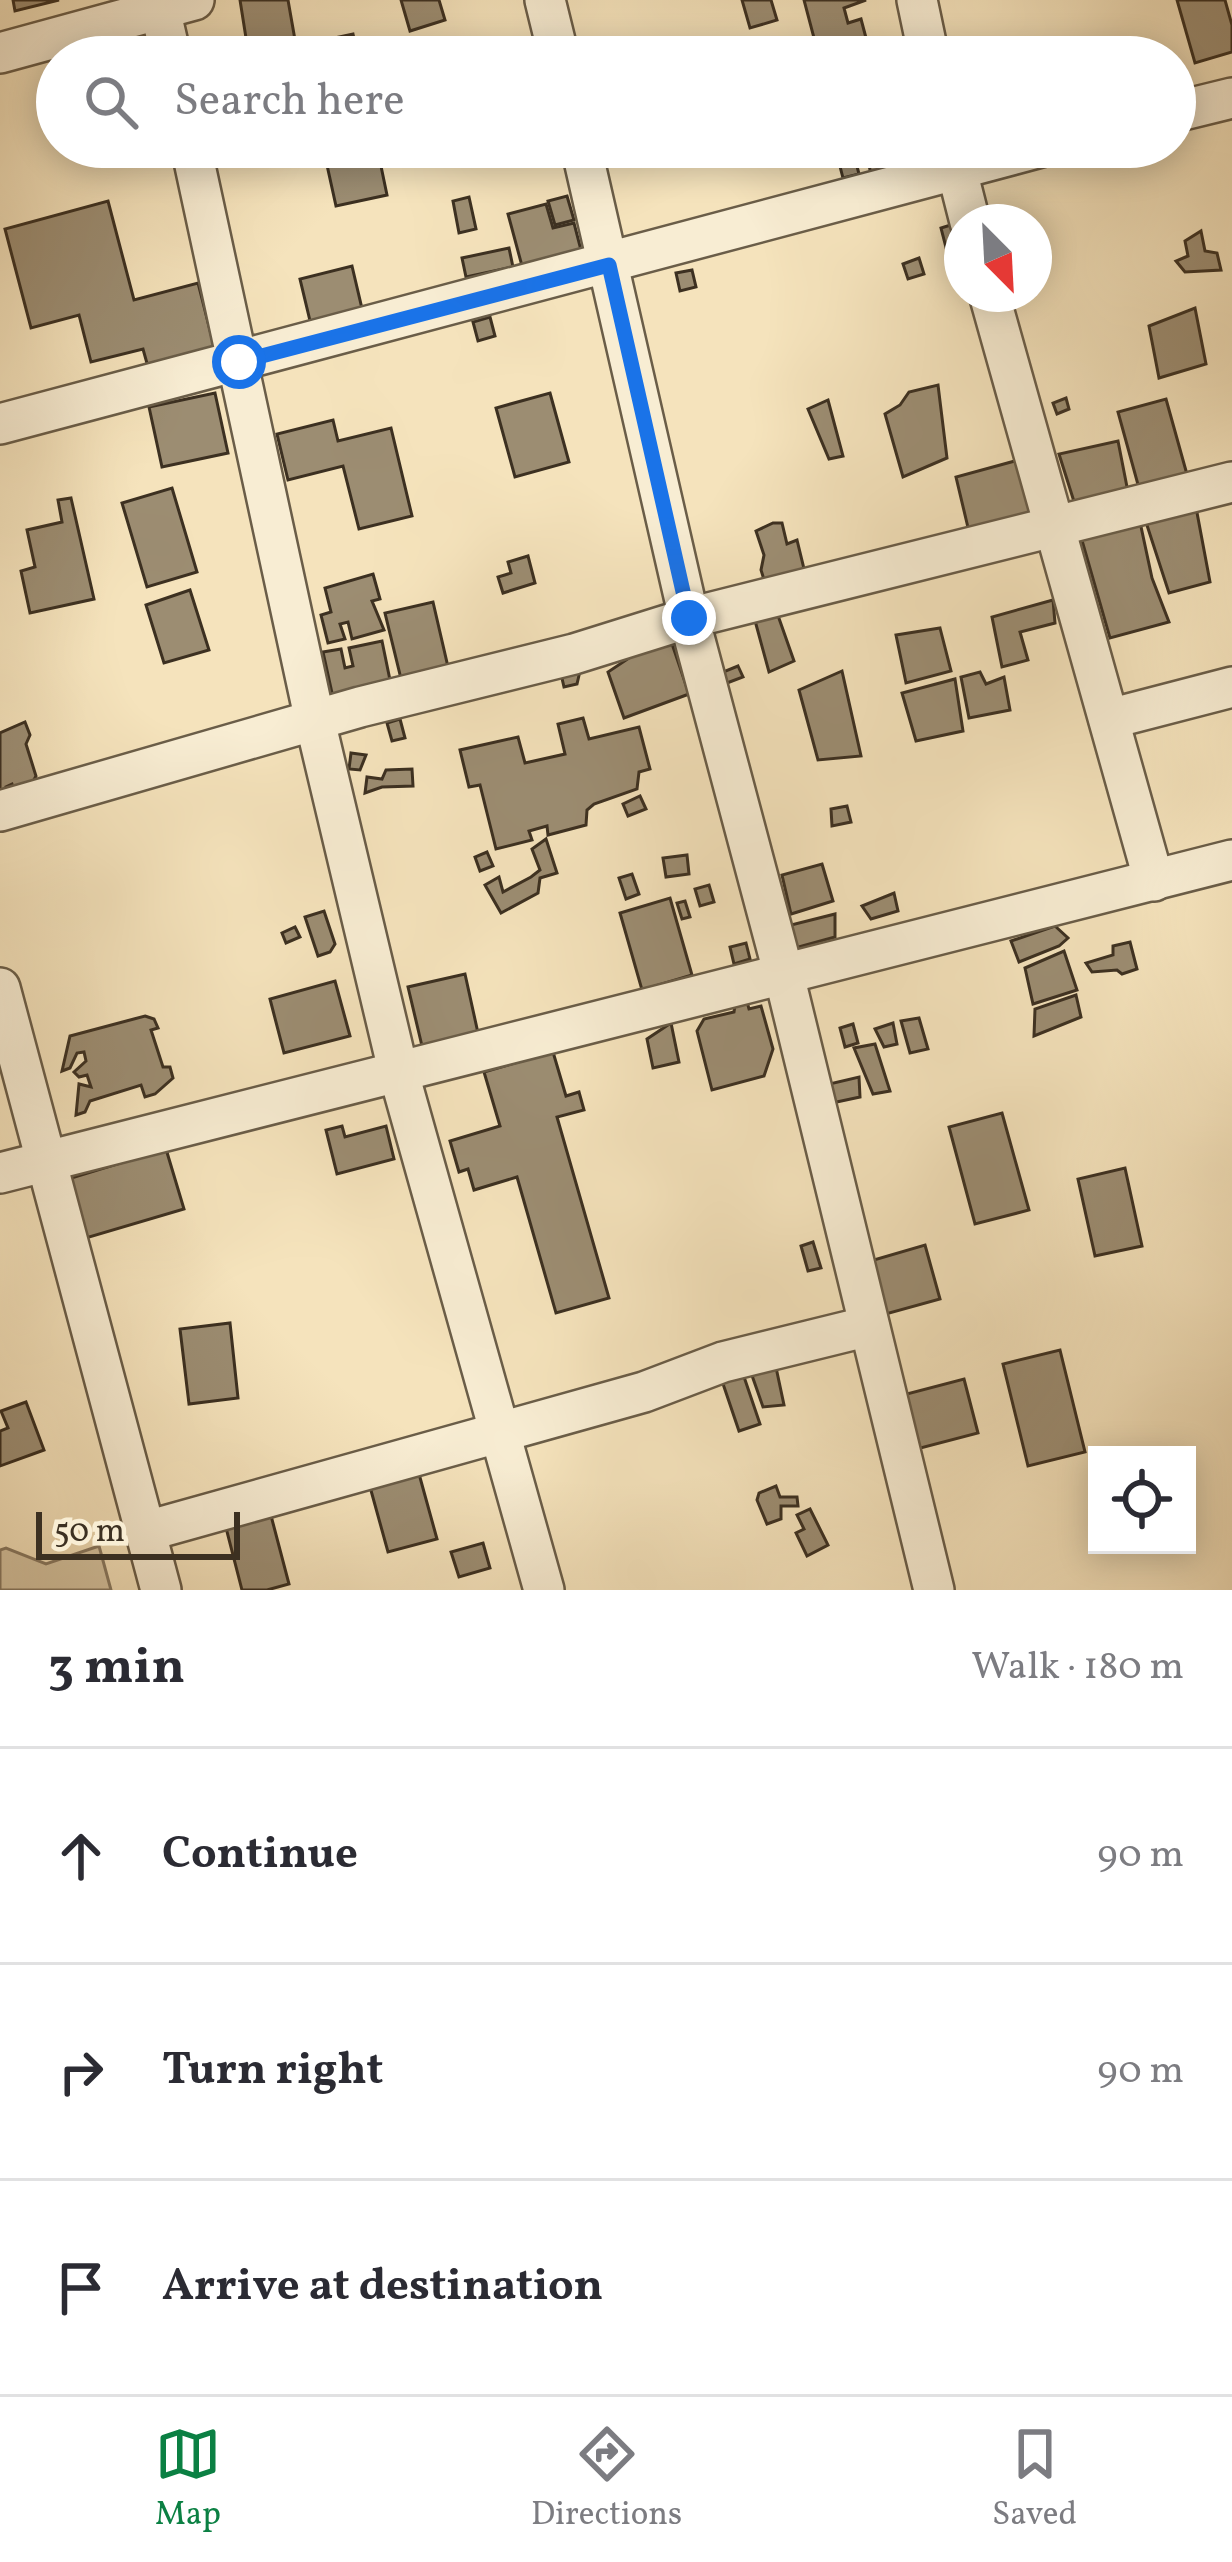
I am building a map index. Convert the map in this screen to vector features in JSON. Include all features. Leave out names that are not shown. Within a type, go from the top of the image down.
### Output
[{"type":"street","points":[[545,0],[554,36]]},
{"type":"street","points":[[917,0],[925,36]]},
{"type":"street","points":[[58,36],[171,3],[171,36]]},
{"type":"street","points":[[0,53],[36,42]]},
{"type":"street","points":[[1196,107],[1232,98]]},
{"type":"street","points":[[196,168],[315,721],[399,1074],[544,1590]]},
{"type":"street","points":[[585,168],[689,618],[784,975],[934,1590]]},
{"type":"street","points":[[0,424],[609,265],[922,168]]},
{"type":"street","points":[[956,168],[966,204]]},
{"type":"street","points":[[993,312],[1154,881]]},
{"type":"street","points":[[0,811],[315,721],[574,654],[689,618],[1232,482]]},
{"type":"street","points":[[1108,718],[1232,687]]},
{"type":"street","points":[[0,1174],[1232,860]]},
{"type":"street","points":[[0,988],[161,1590]]},
{"type":"street","points":[[147,1531],[644,1392],[723,1362],[868,1326]]},
{"type":"shaded area","points":[[99,1546],[111,1590],[0,1590],[0,1550],[6,1548],[46,1564]]},
{"type":"building","points":[[13,0],[59,0],[15,11]]},
{"type":"building","points":[[240,0],[288,0],[294,36],[246,36]]},
{"type":"building","points":[[401,0],[439,0],[445,20],[410,31]]},
{"type":"building","points":[[742,0],[771,0],[777,20],[750,28]]},
{"type":"building","points":[[804,0],[866,0],[844,8],[848,23],[861,19],[866,36],[813,36]]},
{"type":"building","points":[[1177,0],[1225,0],[1232,25],[1232,52],[1196,63],[1196,36],[1187,36]]},
{"type":"building","points":[[328,168],[381,168],[387,195],[336,206]]},
{"type":"building","points":[[840,168],[857,168],[859,174],[843,178]]},
{"type":"building","points":[[567,196],[574,220],[555,225],[548,201]]},
{"type":"building","points":[[469,197],[476,229],[459,233],[453,201]]},
{"type":"building","points":[[108,201],[134,300],[198,283],[215,350],[148,367],[143,349],[91,362],[79,315],[31,328],[5,229]]},
{"type":"building","points":[[546,204],[553,228],[574,223],[581,250],[522,266],[508,214]]},
{"type":"building","points":[[1201,231],[1205,251],[1217,253],[1221,270],[1185,272],[1176,261],[1188,256],[1185,241]]},
{"type":"building","points":[[509,248],[513,267],[466,277],[462,258]]},
{"type":"building","points":[[919,258],[924,274],[908,279],[903,264]]},
{"type":"building","points":[[352,266],[363,313],[311,325],[300,279]]},
{"type":"building","points":[[692,270],[696,287],[680,291],[676,273]]},
{"type":"building","points":[[1195,308],[1206,364],[1159,378],[1149,326]]},
{"type":"building","points":[[490,317],[495,336],[478,341],[473,322]]},
{"type":"building","points":[[938,385],[947,458],[903,477],[885,414],[909,392]]},
{"type":"building","points":[[215,393],[228,453],[162,467],[149,407]]},
{"type":"building","points":[[550,393],[569,462],[515,477],[496,408]]},
{"type":"building","points":[[1066,398],[1069,409],[1057,414],[1053,403]]},
{"type":"building","points":[[1166,399],[1188,478],[1140,492],[1118,412]]},
{"type":"building","points":[[828,400],[843,456],[829,459],[808,409]]},
{"type":"building","points":[[333,420],[338,441],[391,428],[412,516],[359,529],[343,466],[288,480],[277,434]]},
{"type":"building","points":[[1118,441],[1128,492],[1077,511],[1059,454]]},
{"type":"building","points":[[1022,459],[1035,519],[970,536],[956,477]]},
{"type":"building","points":[[172,488],[197,572],[147,587],[122,503]]},
{"type":"building","points":[[71,498],[94,599],[30,613],[21,571],[35,567],[27,530],[62,522],[58,500]]},
{"type":"building","points":[[1195,502],[1210,582],[1169,593],[1144,516]]},
{"type":"building","points":[[1140,522],[1152,578],[1169,622],[1110,638],[1081,537]]},
{"type":"building","points":[[782,523],[787,544],[797,540],[805,573],[765,583],[764,555],[756,531]]},
{"type":"building","points":[[528,556],[535,583],[503,593],[498,577],[511,573],[508,562]]},
{"type":"building","points":[[373,574],[380,599],[372,601],[384,630],[352,639],[348,622],[340,624],[345,639],[328,643],[321,615],[331,612],[325,588]]},
{"type":"building","points":[[190,590],[209,650],[164,663],[146,605]]},
{"type":"building","points":[[1053,600],[1055,623],[1020,632],[1028,660],[1002,667],[992,617]]},
{"type":"building","points":[[433,602],[451,680],[404,691],[385,613]]},
{"type":"building","points":[[775,607],[794,661],[769,672],[754,617]]},
{"type":"building","points":[[940,628],[951,671],[906,683],[896,635]]},
{"type":"building","points":[[668,632],[689,694],[624,718],[608,672]]},
{"type":"building","points":[[382,641],[391,685],[334,702],[323,652],[341,649],[345,668],[353,666],[349,648]]},
{"type":"building","points":[[738,666],[743,677],[727,683],[723,672]]},
{"type":"building","points":[[580,671],[577,684],[564,687],[561,674]]},
{"type":"building","points":[[842,671],[861,756],[818,760],[799,690]]},
{"type":"building","points":[[980,672],[986,684],[1004,677],[1010,710],[969,718],[961,677]]},
{"type":"building","points":[[955,679],[963,731],[916,741],[902,693]]},
{"type":"building","points":[[583,718],[589,739],[639,727],[650,769],[639,772],[637,789],[594,804],[587,810],[586,825],[548,835],[547,826],[529,831],[532,840],[496,849],[480,785],[469,787],[460,750],[518,737],[525,763],[565,754],[558,724]]},
{"type":"building","points":[[400,719],[405,738],[392,741],[387,723]]},
{"type":"building","points":[[25,722],[36,776],[30,787],[15,793],[12,784],[6,787],[7,800],[0,800],[0,733]]},
{"type":"building","points":[[351,753],[366,755],[360,770],[349,769]]},
{"type":"building","points":[[412,769],[413,786],[365,793],[367,777],[382,779],[386,770]]},
{"type":"building","points":[[640,796],[646,809],[628,816],[623,804]]},
{"type":"building","points":[[847,806],[851,822],[832,826],[831,809]]},
{"type":"building","points":[[546,839],[557,873],[540,878],[538,893],[501,913],[485,885],[499,877],[503,892],[531,877],[540,870],[532,849]]},
{"type":"building","points":[[487,852],[493,866],[480,871],[475,857]]},
{"type":"building","points":[[687,855],[689,874],[666,877],[663,858]]},
{"type":"building","points":[[822,864],[833,901],[791,914],[782,875]]},
{"type":"building","points":[[632,874],[639,894],[626,899],[619,878]]},
{"type":"building","points":[[709,885],[714,902],[700,906],[695,889]]},
{"type":"building","points":[[894,893],[898,911],[871,919],[862,906]]},
{"type":"building","points":[[670,898],[692,975],[642,990],[620,913]]},
{"type":"building","points":[[685,901],[690,917],[682,919],[677,903]]},
{"type":"building","points":[[324,911],[335,944],[330,952],[318,956],[305,917]]},
{"type":"building","points":[[835,914],[835,937],[795,948],[787,926]]},
{"type":"building","points":[[1055,926],[1068,938],[1019,962],[1011,941]]},
{"type":"building","points":[[295,927],[300,937],[286,943],[282,933]]},
{"type":"building","points":[[1130,942],[1137,969],[1122,974],[1117,970],[1092,972],[1086,963],[1113,955],[1113,946]]},
{"type":"building","points":[[746,943],[750,959],[734,964],[730,947]]},
{"type":"building","points":[[1064,951],[1077,990],[1033,1004],[1025,968]]},
{"type":"building","points":[[465,974],[478,1033],[422,1046],[408,987]]},
{"type":"building","points":[[335,981],[350,1036],[284,1053],[270,999]]},
{"type":"building","points":[[1076,995],[1081,1017],[1034,1036],[1035,1009]]},
{"type":"building","points":[[747,1002],[749,1009],[761,1006],[773,1049],[764,1076],[712,1090],[697,1031],[704,1019],[734,1012],[735,1005]]},
{"type":"building","points":[[145,1016],[154,1019],[158,1028],[151,1030],[163,1067],[170,1067],[173,1078],[155,1094],[145,1097],[141,1085],[90,1101],[85,1112],[76,1115],[79,1084],[91,1087],[87,1075],[79,1077],[74,1072],[86,1061],[84,1052],[77,1053],[70,1068],[62,1071],[70,1036]]},
{"type":"building","points":[[919,1018],[928,1049],[910,1053],[901,1021]]},
{"type":"building","points":[[671,1023],[679,1062],[653,1068],[647,1039]]},
{"type":"building","points":[[893,1023],[897,1044],[884,1047],[875,1029]]},
{"type":"building","points":[[853,1024],[858,1043],[845,1047],[840,1028]]},
{"type":"building","points":[[875,1044],[890,1091],[873,1094],[854,1048]]},
{"type":"building","points":[[553,1052],[566,1096],[579,1092],[584,1110],[557,1117],[609,1298],[556,1313],[517,1177],[474,1190],[468,1169],[459,1172],[450,1141],[500,1126],[484,1072]]},
{"type":"building","points":[[859,1077],[860,1097],[832,1103],[825,1085]]},
{"type":"building","points":[[1002,1113],[1029,1210],[975,1224],[949,1127]]},
{"type":"building","points":[[342,1126],[345,1137],[386,1126],[394,1159],[337,1174],[326,1130]]},
{"type":"building","points":[[166,1149],[184,1209],[86,1238],[68,1179]]},
{"type":"building","points":[[1125,1168],[1142,1246],[1095,1256],[1078,1179]]},
{"type":"building","points":[[813,1242],[821,1268],[808,1271],[801,1246]]},
{"type":"building","points":[[925,1245],[940,1299],[875,1317],[860,1264]]},
{"type":"building","points":[[230,1323],[238,1398],[189,1404],[180,1329]]},
{"type":"building","points":[[1060,1350],[1085,1452],[1028,1466],[1003,1364]]},
{"type":"building","points":[[774,1358],[784,1405],[763,1407],[748,1364]]},
{"type":"building","points":[[740,1365],[760,1424],[739,1431],[719,1372]]},
{"type":"building","points":[[964,1379],[978,1433],[913,1450],[899,1396]]},
{"type":"building","points":[[26,1402],[44,1450],[0,1466],[0,1431],[8,1428],[1,1411]]},
{"type":"building","points":[[416,1463],[437,1539],[388,1552],[367,1476]]},
{"type":"building","points":[[776,1486],[780,1497],[797,1497],[798,1506],[781,1506],[781,1519],[767,1524],[757,1500],[759,1493]]},
{"type":"building","points":[[269,1508],[289,1584],[242,1590],[224,1520]]},
{"type":"building","points":[[810,1509],[828,1545],[807,1556],[796,1533],[804,1529],[797,1515]]},
{"type":"building","points":[[483,1543],[490,1568],[459,1577],[451,1552]]},
{"type":"route","points":[[239,362],[609,265],[689,618]]}]
